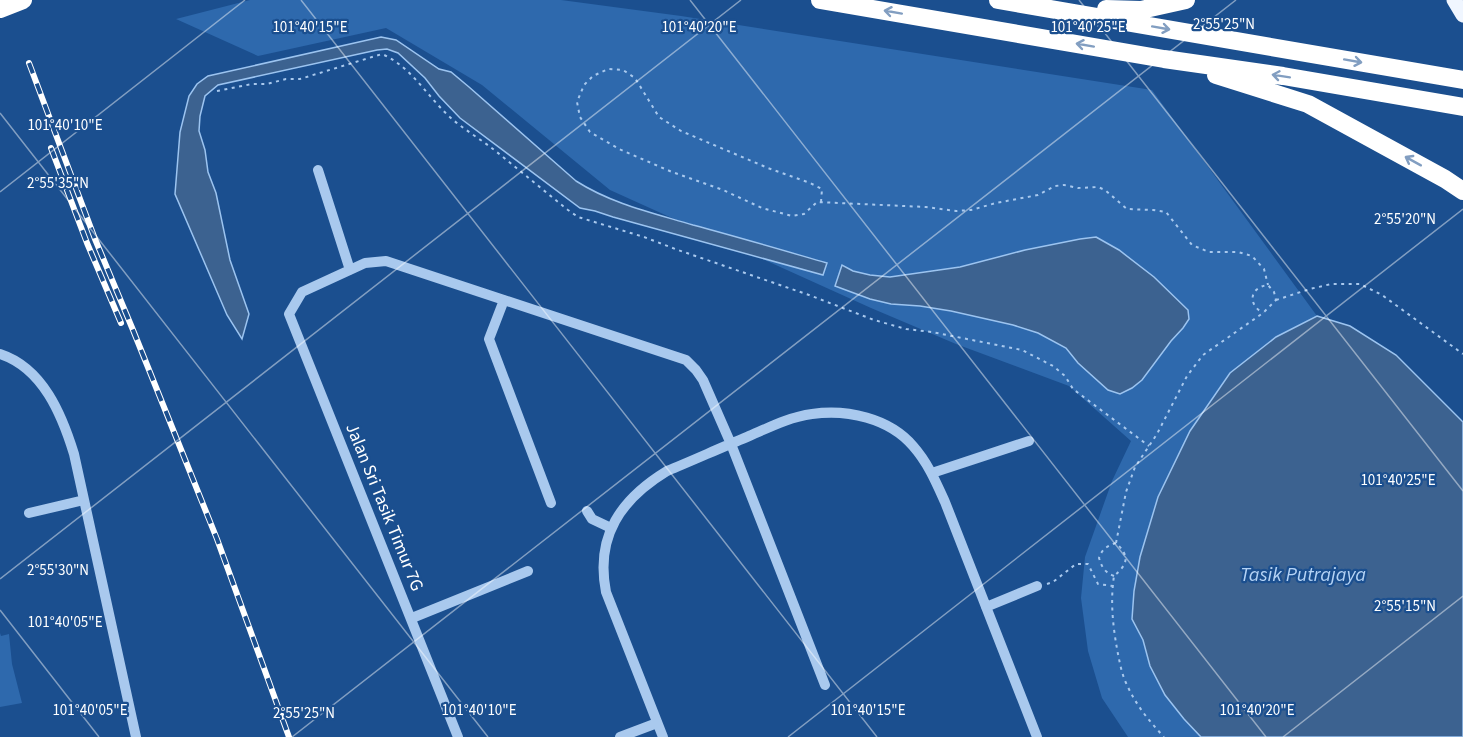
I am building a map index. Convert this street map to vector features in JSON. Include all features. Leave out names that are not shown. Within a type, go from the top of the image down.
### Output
[{"type":"highway","points":[[0,9],[22,0]]},
{"type":"highway","points":[[820,0],[1164,59],[1463,106]]},
{"type":"highway","points":[[998,0],[1463,80]]},
{"type":"highway","points":[[1041,8],[1141,10],[1186,0]]},
{"type":"highway","points":[[1164,59],[1308,104],[1445,178],[1463,191]]},
{"type":"main road","points":[[1454,0],[1463,15]]},
{"type":"street","points":[[318,170],[350,270],[365,263],[386,261],[686,360],[696,370],[703,380],[731,444],[825,685]]},
{"type":"street","name":"Jalan Sri Tasik Timur 7G","points":[[350,270],[302,292],[289,314],[458,737]]},
{"type":"street","points":[[504,300],[489,339],[551,503]]},
{"type":"street","points":[[0,354],[26,368],[42,383],[66,428],[74,454],[136,737]]},
{"type":"street","points":[[663,737],[606,592],[603,561],[611,528],[618,513],[652,480],[667,471],[785,421],[812,414],[831,413],[850,414],[876,420],[895,430],[912,444],[933,474],[1037,737]]},
{"type":"street","points":[[933,474],[1029,441]]},
{"type":"street","points":[[29,513],[84,500]]},
{"type":"street","points":[[587,511],[592,519],[611,528]]},
{"type":"street","points":[[412,618],[528,571]]},
{"type":"street","points":[[986,607],[1037,586]]},
{"type":"street","points":[[620,737],[657,723]]},
{"type":"path","points":[[217,91],[286,79],[300,79],[382,54],[408,70],[452,119],[578,217],[644,237],[874,320],[1022,350],[1053,366],[1065,376],[1073,389],[1149,446]]},
{"type":"path","points":[[821,202],[822,189],[712,145],[681,131],[659,117],[635,78],[623,70],[608,69],[593,75],[584,85],[576,102],[580,117],[590,132],[619,149],[762,208],[792,216],[804,214],[817,202],[926,207],[956,211],[971,210],[1038,195],[1055,186],[1098,187],[1105,190],[1127,209],[1166,212],[1192,245],[1209,252],[1238,252],[1252,256],[1264,269],[1268,285],[1274,292],[1276,300]]},
{"type":"path","points":[[1116,543],[1126,492],[1135,467],[1187,376],[1203,355],[1263,313],[1276,300],[1310,289],[1331,285],[1360,284],[1382,295],[1463,354]]},
{"type":"path","points":[[1263,313],[1254,306],[1254,292],[1260,286],[1268,285]]},
{"type":"path","points":[[1116,543],[1124,550],[1125,559],[1124,566],[1114,576],[1113,586],[1112,620],[1120,662],[1125,682],[1147,718],[1164,737]]},
{"type":"path","points":[[1114,576],[1104,570],[1099,558],[1101,551],[1116,543]]},
{"type":"path","points":[[1037,586],[1053,582],[1076,564],[1088,564],[1098,584],[1113,586]]},
{"type":"shaded area","points":[[250,0],[561,0],[681,16],[1152,90],[1317,316],[1276,337],[1230,373],[1190,431],[1140,557],[1132,619],[1143,640],[1150,666],[1165,695],[1201,737],[1128,737],[1102,698],[1088,651],[1081,598],[1085,557],[1112,481],[1131,441],[1069,386],[956,344],[871,308],[610,190],[482,85],[386,28],[258,56],[176,19]]},
{"type":"shaded area","points":[[0,633],[1,636],[9,634],[12,664],[22,703],[0,707]]},
{"type":"water","points":[[381,37],[396,40],[439,69],[451,72],[576,181],[590,189],[648,212],[827,263],[823,275],[580,208],[460,118],[425,78],[398,53],[387,49],[377,50],[218,85],[205,96],[199,131],[208,172],[216,193],[230,260],[249,314],[242,339],[227,315],[175,194],[180,132],[189,96],[197,84],[208,76]]},
{"type":"water","points":[[1096,237],[1119,250],[1154,277],[1188,310],[1189,319],[1142,380],[1120,394],[1108,390],[1078,363],[1066,348],[1038,333],[951,311],[891,304],[835,286],[842,265],[853,271],[890,277],[960,267],[1025,250]]},
{"type":"water","name":"Tasik Putrajaya","points":[[1317,316],[1350,326],[1396,355],[1463,422],[1463,737],[1201,737],[1165,695],[1150,666],[1143,640],[1132,619],[1140,557],[1158,497],[1190,431],[1230,373],[1276,337]]},
{"type":"railway","points":[[29,63],[95,239],[217,539],[289,737]]},
{"type":"railway","points":[[51,148],[87,243],[121,323]]}]
